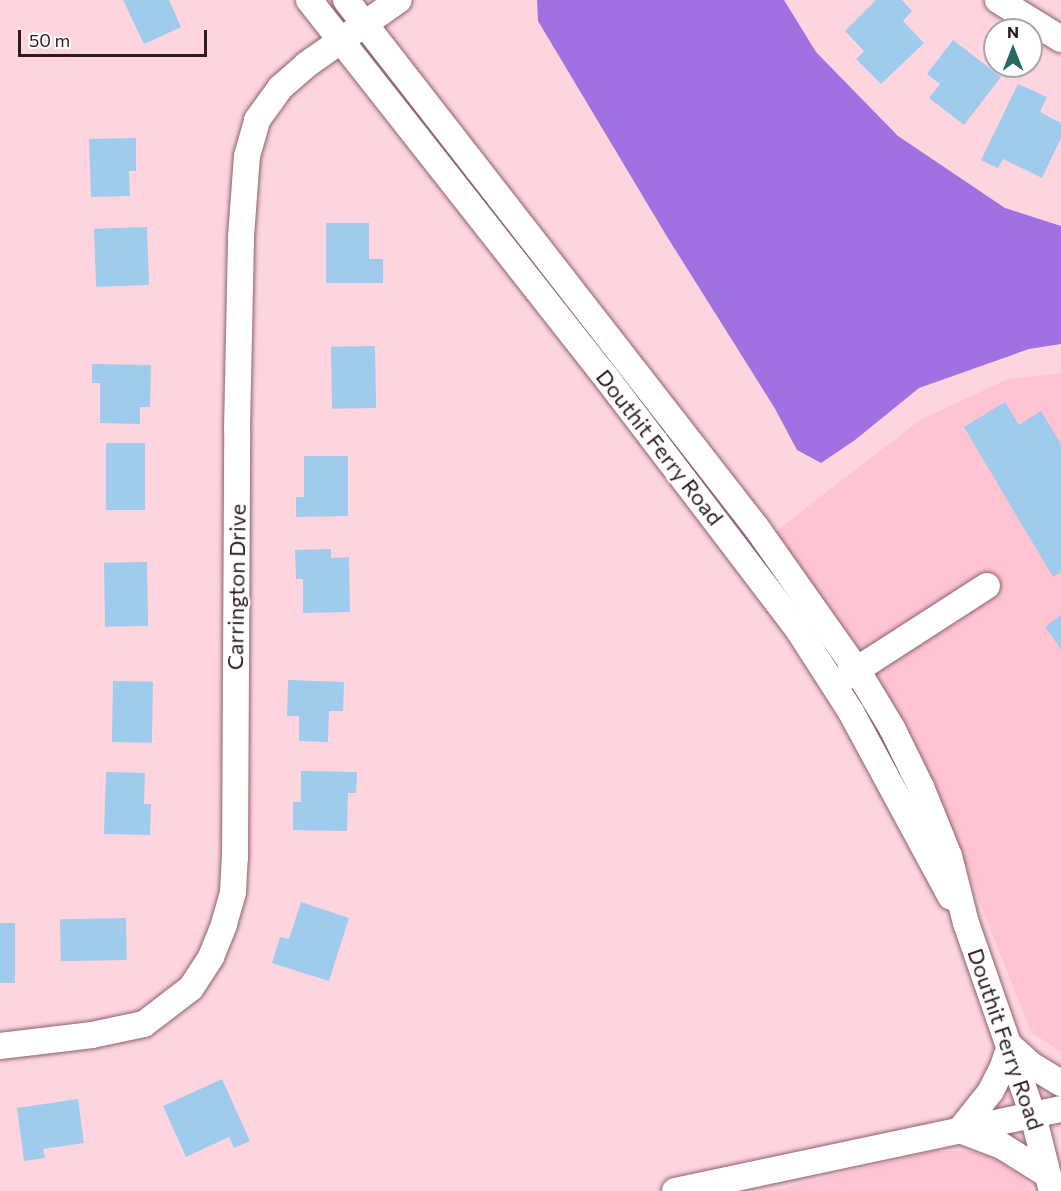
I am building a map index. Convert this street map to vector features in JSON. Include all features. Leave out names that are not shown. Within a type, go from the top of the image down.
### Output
[{"type":"street","name":"Douthit Ferry Road","points":[[309,0],[735,543],[799,631],[884,771],[931,862],[966,923]]},
{"type":"street","name":"Douthit Ferry Road","points":[[346,0],[756,527],[857,670],[892,728],[921,787],[949,856],[966,923],[1010,1046],[1053,1178]]},
{"type":"street","name":"Carrington Drive","points":[[0,1047],[92,1035],[144,1023],[191,988],[211,957],[224,924],[233,892],[235,858],[237,430],[242,218],[247,156],[257,120],[267,103],[306,65],[399,0]]},
{"type":"street","points":[[998,0],[1061,39]]},
{"type":"street","points":[[833,684],[987,586]]},
{"type":"street","points":[[960,1130],[991,1091],[1010,1046],[1031,1065],[1061,1083]]},
{"type":"street","points":[[675,1191],[1061,1109]]},
{"type":"street","points":[[960,1130],[1002,1146],[1053,1178]]},
{"type":"shaded area","points":[[537,0],[784,0],[816,52],[898,136],[1005,208],[1061,226],[1061,344],[1029,349],[919,388],[855,440],[821,463],[797,450],[774,407],[666,235],[538,21]]},
{"type":"shaded area","points":[[1061,373],[1061,1052],[1031,1032],[945,814],[884,688],[776,531],[920,420],[1008,379]]},
{"type":"shaded area","points":[[933,1151],[970,1151],[1000,1161],[1028,1184],[1030,1191],[770,1191]]},
{"type":"building","points":[[123,0],[169,0],[181,27],[144,44]]},
{"type":"building","points":[[876,0],[902,0],[912,11],[903,21],[924,43],[881,84],[856,59],[864,51],[845,31]]},
{"type":"building","points":[[953,40],[983,63],[983,78],[1000,78],[964,125],[929,98],[940,84],[927,74]]},
{"type":"building","points":[[1018,84],[1047,97],[1040,112],[1061,123],[1061,138],[1042,178],[1003,159],[998,168],[981,160]]},
{"type":"building","points":[[136,138],[136,171],[129,171],[130,196],[91,197],[89,139]]},
{"type":"building","points":[[326,223],[369,223],[369,259],[383,259],[383,283],[326,283]]},
{"type":"building","points":[[147,227],[149,285],[96,287],[94,229]]},
{"type":"building","points":[[375,346],[376,408],[332,409],[331,347]]},
{"type":"building","points":[[92,364],[151,365],[150,407],[140,407],[140,424],[100,423],[100,383],[92,383]]},
{"type":"building","points":[[1005,402],[1019,425],[1041,411],[1061,444],[1061,572],[1053,577],[964,427]]},
{"type":"building","points":[[106,443],[145,443],[145,510],[106,510]]},
{"type":"building","points":[[304,456],[348,456],[348,516],[296,517],[296,497],[304,497]]},
{"type":"building","points":[[331,549],[331,558],[349,557],[350,612],[303,613],[303,579],[296,579],[295,550]]},
{"type":"building","points":[[147,562],[148,626],[105,627],[104,563]]},
{"type":"building","points":[[1061,615],[1061,649],[1045,627]]},
{"type":"building","points":[[288,680],[344,682],[343,711],[329,711],[328,742],[299,741],[299,716],[287,716]]},
{"type":"building","points":[[113,681],[153,682],[152,743],[112,742]]},
{"type":"building","points":[[301,771],[357,772],[356,793],[348,793],[347,831],[293,830],[293,802],[301,802]]},
{"type":"building","points":[[106,772],[145,773],[144,804],[151,804],[150,835],[104,834]]},
{"type":"building","points":[[301,902],[349,918],[329,981],[272,963],[280,937],[289,939]]},
{"type":"building","points":[[126,918],[127,960],[61,961],[60,919]]},
{"type":"building","points":[[0,923],[15,923],[15,983],[0,983]]},
{"type":"building","points":[[222,1079],[250,1141],[234,1148],[229,1137],[186,1157],[163,1106]]},
{"type":"building","points":[[78,1099],[84,1143],[43,1149],[45,1158],[24,1161],[17,1108]]}]
